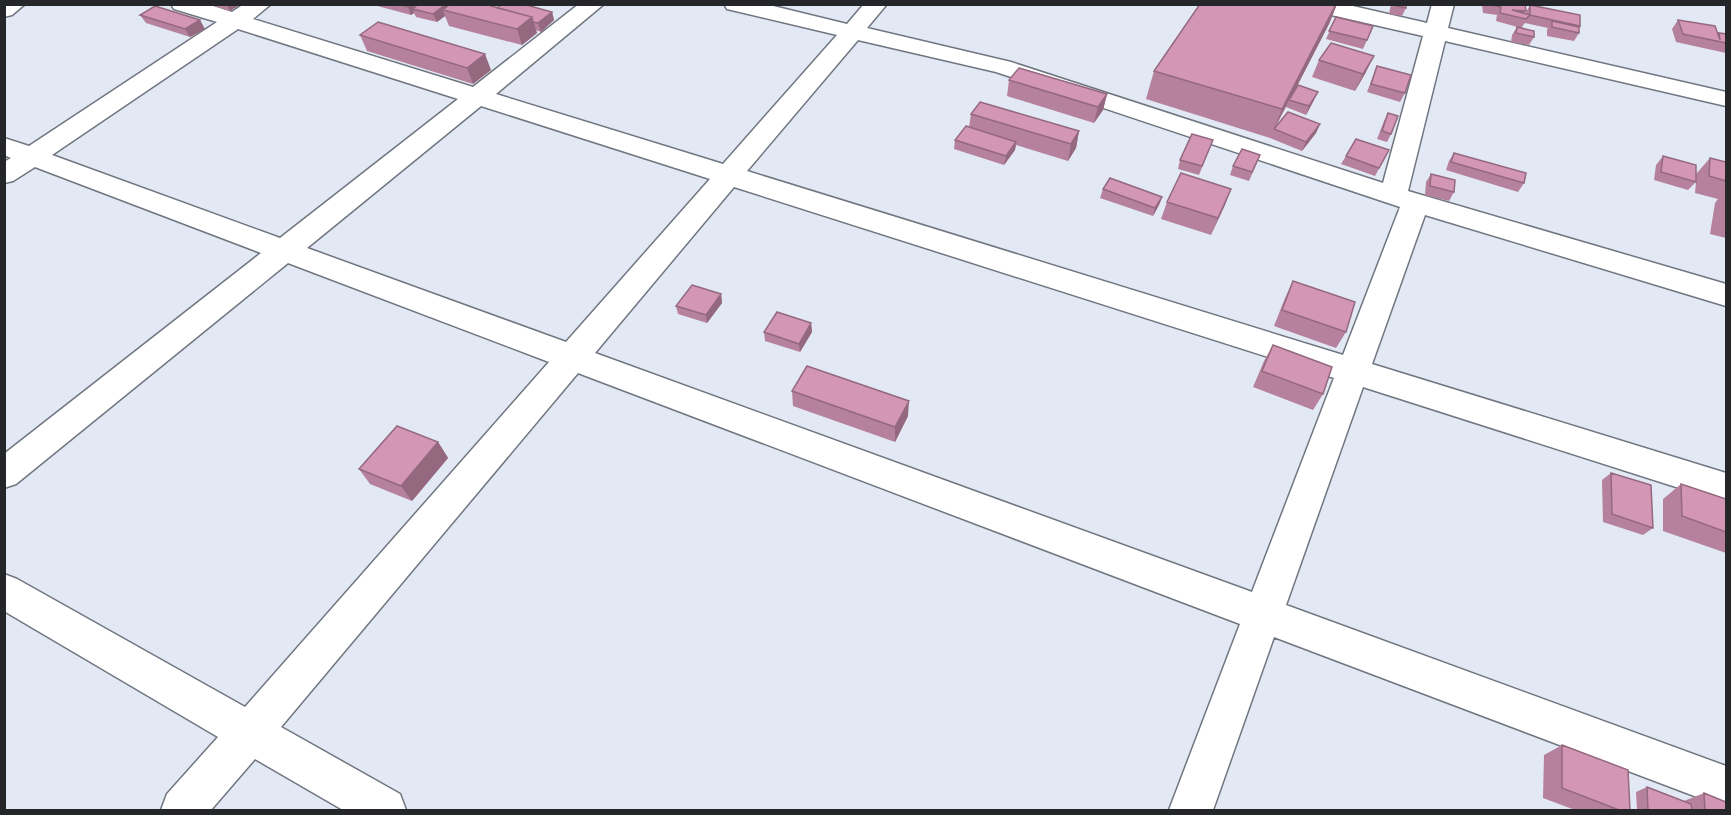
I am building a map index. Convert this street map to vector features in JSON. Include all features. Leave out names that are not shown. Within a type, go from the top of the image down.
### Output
[{"type":"street","points":[[4,10],[14,4]]},
{"type":"street","points":[[182,4],[1726,488]]},
{"type":"street","points":[[4,175],[19,152],[260,4]]},
{"type":"street","points":[[4,474],[593,4]]},
{"type":"street","points":[[735,4],[1003,67],[1404,199],[1726,295]]},
{"type":"street","points":[[183,810],[876,4]]},
{"type":"street","points":[[1313,4],[1726,99]]},
{"type":"street","points":[[1191,810],[1354,371],[1404,199],[1443,4]]},
{"type":"street","points":[[19,152],[1726,787]]},
{"type":"street","points":[[4,591],[384,810]]},
{"type":"building","points":[[418,4],[446,4],[433,14],[413,9]]},
{"type":"building","points":[[450,4],[484,4],[532,17],[517,29],[443,10]]},
{"type":"building","points":[[502,4],[523,4],[552,12],[538,23],[533,22],[532,17],[497,8]]},
{"type":"building","points":[[1200,4],[1336,4],[1282,109],[1154,71]]},
{"type":"building","points":[[1406,4],[1406,8],[1393,5]]},
{"type":"building","points":[[1487,4],[1525,4],[1526,11],[1512,10],[1530,15],[1526,19],[1500,13],[1501,7]]},
{"type":"building","points":[[1530,5],[1580,15],[1580,26],[1530,15]]},
{"type":"building","points":[[155,6],[200,20],[185,29],[140,15]]},
{"type":"building","points":[[1336,17],[1373,26],[1367,40],[1329,31]]},
{"type":"building","points":[[1678,20],[1715,26],[1720,40],[1719,33],[1726,34],[1726,43],[1683,34]]},
{"type":"building","points":[[1552,21],[1579,27],[1579,33],[1552,27]]},
{"type":"building","points":[[378,22],[485,54],[467,68],[360,35]]},
{"type":"building","points":[[1517,27],[1534,31],[1534,37],[1516,33]]},
{"type":"building","points":[[1331,43],[1374,56],[1363,74],[1319,60]]},
{"type":"building","points":[[1377,66],[1411,75],[1405,93],[1371,84]]},
{"type":"building","points":[[1019,68],[1107,94],[1098,107],[1009,80]]},
{"type":"building","points":[[1298,85],[1318,92],[1309,106],[1289,100]]},
{"type":"building","points":[[980,102],[1079,131],[1071,144],[971,114]]},
{"type":"building","points":[[1288,112],[1320,124],[1306,142],[1274,129]]},
{"type":"building","points":[[1388,113],[1398,116],[1391,134],[1382,131]]},
{"type":"building","points":[[966,126],[1016,142],[1006,156],[955,140]]},
{"type":"building","points":[[1192,134],[1213,140],[1202,166],[1180,160]]},
{"type":"building","points":[[1356,139],[1389,150],[1379,168],[1346,156]]},
{"type":"building","points":[[1242,149],[1260,155],[1252,172],[1233,166]]},
{"type":"building","points":[[1454,153],[1526,173],[1524,183],[1451,162]]},
{"type":"building","points":[[1663,156],[1696,165],[1696,182],[1661,172]]},
{"type":"building","points":[[1710,158],[1726,162],[1726,181],[1709,176]]},
{"type":"building","points":[[1181,173],[1231,189],[1218,218],[1167,202]]},
{"type":"building","points":[[1431,174],[1455,180],[1454,192],[1430,186]]},
{"type":"building","points":[[1110,178],[1162,197],[1155,208],[1103,189]]},
{"type":"building","points":[[1293,281],[1355,302],[1346,332],[1282,310]]},
{"type":"building","points":[[692,285],[721,294],[706,315],[676,306]]},
{"type":"building","points":[[777,312],[811,323],[799,344],[764,332]]},
{"type":"building","points":[[1273,345],[1332,367],[1323,394],[1262,371]]},
{"type":"building","points":[[807,366],[909,401],[895,427],[792,391]]},
{"type":"building","points":[[397,426],[438,442],[401,486],[359,469]]},
{"type":"building","points":[[1611,473],[1651,485],[1653,528],[1612,514]]},
{"type":"building","points":[[1681,484],[1726,499],[1726,532],[1682,516]]},
{"type":"building","points":[[1562,745],[1628,770],[1630,810],[1619,810],[1562,788]]},
{"type":"building","points":[[1647,787],[1691,804],[1692,810],[1648,810]]},
{"type":"building","points":[[1704,793],[1726,802],[1726,810],[1705,810]]}]
